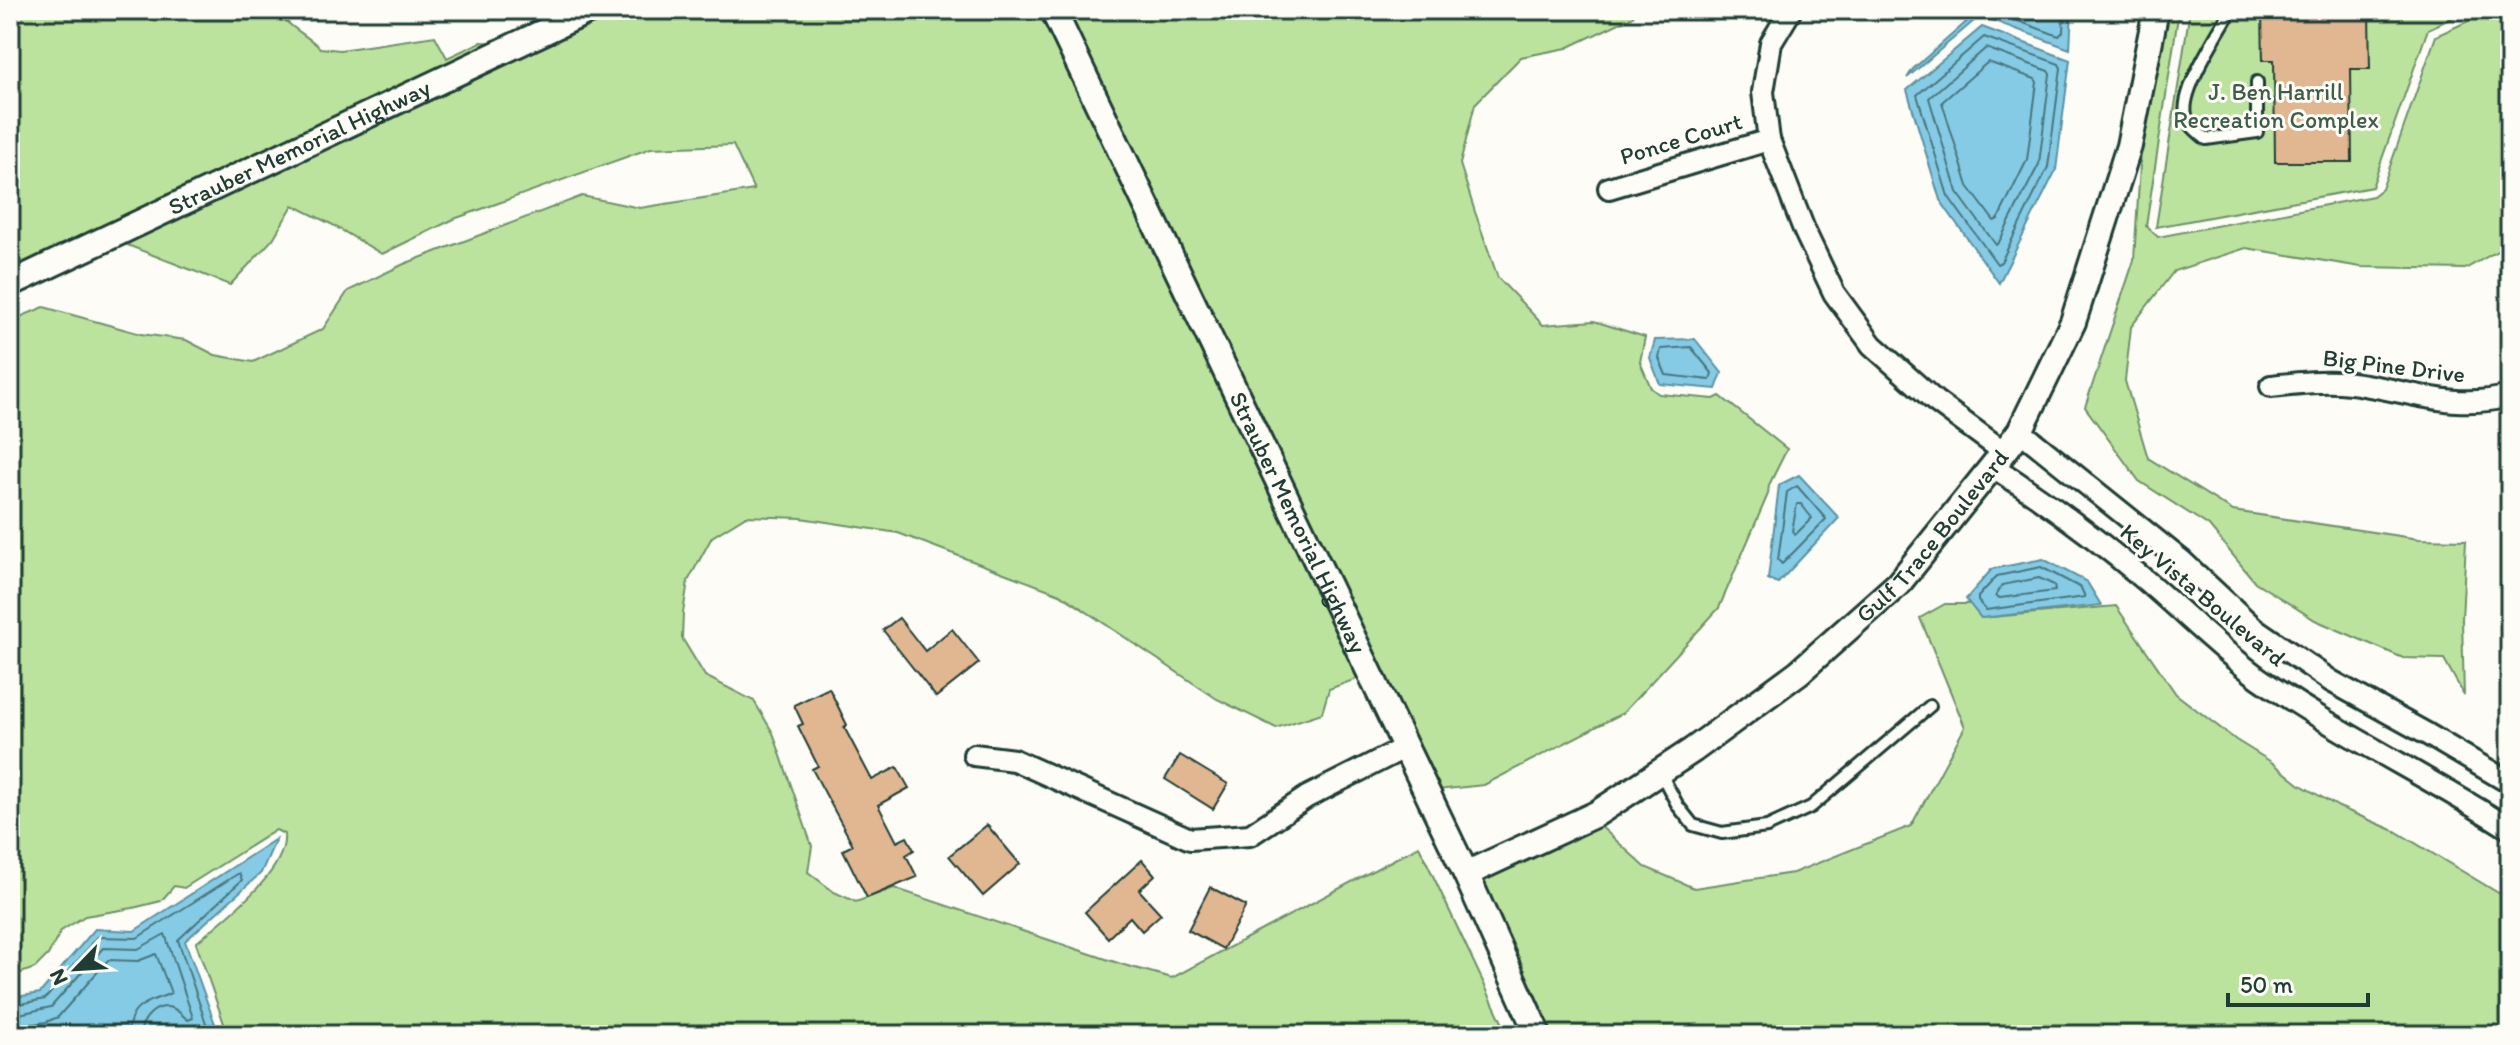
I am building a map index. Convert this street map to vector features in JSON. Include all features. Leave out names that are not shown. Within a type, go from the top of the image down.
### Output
[{"type":"street","name":"Strauber Memorial Highway","points":[[10,284],[590,10]]},
{"type":"street","name":"Strauber Memorial Highway","points":[[1053,10],[1466,874],[1538,1035]]},
{"type":"street","name":"Key Vista Boulevard","points":[[1791,10],[1771,43],[1763,92],[1769,140],[1805,232],[1834,293],[1872,345],[1998,459],[2146,581],[2218,647],[2322,720],[2381,751],[2510,829]]},
{"type":"street","name":"Gulf Trace Boulevard","points":[[1466,874],[1596,814],[1799,672],[1898,584],[1998,459],[2020,431],[2073,322],[2129,146],[2156,10]]},
{"type":"street","name":"Ponce Court","points":[[1609,188],[1769,140]]},
{"type":"street","name":"Big Pine Drive","points":[[2271,386],[2324,381],[2434,400],[2464,402],[2510,396]]},
{"type":"street","name":"Key Vista Boulevard","points":[[2020,431],[2182,561],[2254,628],[2331,681],[2510,783]]},
{"type":"street","points":[[974,755],[1014,760],[1190,839],[1250,835],[1307,797],[1404,748]]},
{"type":"lane","points":[[2231,10],[2186,95],[2186,114],[2192,127],[2206,139],[2257,132],[2257,82]]},
{"type":"lane","points":[[1660,772],[1678,806],[1693,825],[1722,833],[1767,827],[1811,807],[1930,706]]},
{"type":"green space","points":[[10,10],[277,10],[320,48],[340,50],[435,36],[447,58],[481,42],[500,43],[10,274]]},
{"type":"green space","points":[[624,10],[1041,10],[1359,678],[1329,689],[1322,713],[1276,728],[1217,699],[1060,594],[898,533],[801,518],[746,516],[712,537],[688,581],[682,638],[705,676],[754,701],[773,733],[812,846],[808,872],[834,892],[856,902],[894,888],[1124,965],[1172,978],[1419,846],[1508,1035],[228,1035],[196,943],[252,894],[276,864],[284,834],[276,830],[184,888],[174,886],[161,901],[85,916],[61,931],[48,955],[35,968],[10,977],[10,321],[44,307],[141,334],[186,340],[215,355],[253,362],[323,329],[348,291],[404,264],[582,196],[640,208],[754,190],[733,145],[651,148],[454,219],[382,254],[293,205],[273,239],[230,285],[122,243],[537,47],[542,48]]},
{"type":"green space","points":[[1065,10],[1637,10],[1632,17],[1567,48],[1521,57],[1475,104],[1460,164],[1498,278],[1543,325],[1594,321],[1645,337],[1640,362],[1651,388],[1659,394],[1714,399],[1720,396],[1787,449],[1719,608],[1623,713],[1484,785],[1437,790]]},
{"type":"green space","points":[[2166,10],[2179,10],[2146,226],[2158,237],[2373,196],[2382,189],[2436,36],[2492,10],[2510,10],[2510,244],[2465,269],[2361,267],[2246,248],[2174,271],[2131,327],[2125,381],[2148,458],[2233,511],[2419,539],[2466,540],[2462,620],[2464,695],[2444,659],[2403,658],[2315,620],[2255,582],[2209,526],[2139,481],[2085,407],[2134,260],[2142,135]]},
{"type":"green space","name":"J. Ben Harrill Recreation Complex","points":[[2190,10],[2469,10],[2428,29],[2372,187],[2156,227]]},
{"type":"green space","points":[[1945,604],[1970,604],[1981,618],[2116,606],[2176,694],[2236,740],[2299,784],[2339,807],[2395,831],[2510,900],[2510,1035],[1550,1035],[1479,879],[1597,823],[1645,867],[1694,888],[1793,873],[1911,826],[1965,727],[1920,618]]},
{"type":"water","points":[[1980,10],[2072,10],[2070,49],[1986,18],[1975,20],[1907,78],[1913,69]]},
{"type":"water","points":[[1982,27],[2070,60],[2056,170],[1999,283],[1940,200],[1907,90]]},
{"type":"water","points":[[1695,339],[1722,373],[1716,389],[1660,384],[1650,358],[1655,340]]},
{"type":"water","points":[[1799,475],[1839,518],[1778,583],[1768,579],[1779,485]]},
{"type":"water","points":[[2043,559],[2087,582],[2101,605],[1981,618],[1966,599],[1992,569]]},
{"type":"water","points":[[276,839],[261,873],[185,941],[219,1035],[176,1035],[166,1025],[154,1035],[10,1035],[10,998],[40,993],[95,929],[134,931]]},
{"type":"building","points":[[2262,14],[2369,14],[2370,69],[2351,69],[2352,162],[2275,162],[2274,60],[2263,60]]},
{"type":"building","points":[[899,618],[925,651],[952,629],[979,663],[936,697],[883,630]]},
{"type":"building","points":[[829,688],[847,725],[844,727],[872,780],[897,767],[909,788],[878,805],[897,842],[907,837],[914,850],[906,855],[917,877],[867,898],[843,850],[853,845],[812,769],[818,766],[798,726],[803,724],[794,705]]},
{"type":"building","points":[[1180,755],[1228,784],[1213,809],[1165,779]]},
{"type":"building","points":[[987,825],[1020,864],[983,896],[949,856]]},
{"type":"building","points":[[1142,860],[1155,875],[1139,890],[1161,914],[1142,931],[1130,917],[1108,938],[1085,912]]},
{"type":"building","points":[[1210,887],[1246,906],[1223,949],[1188,930]]}]
